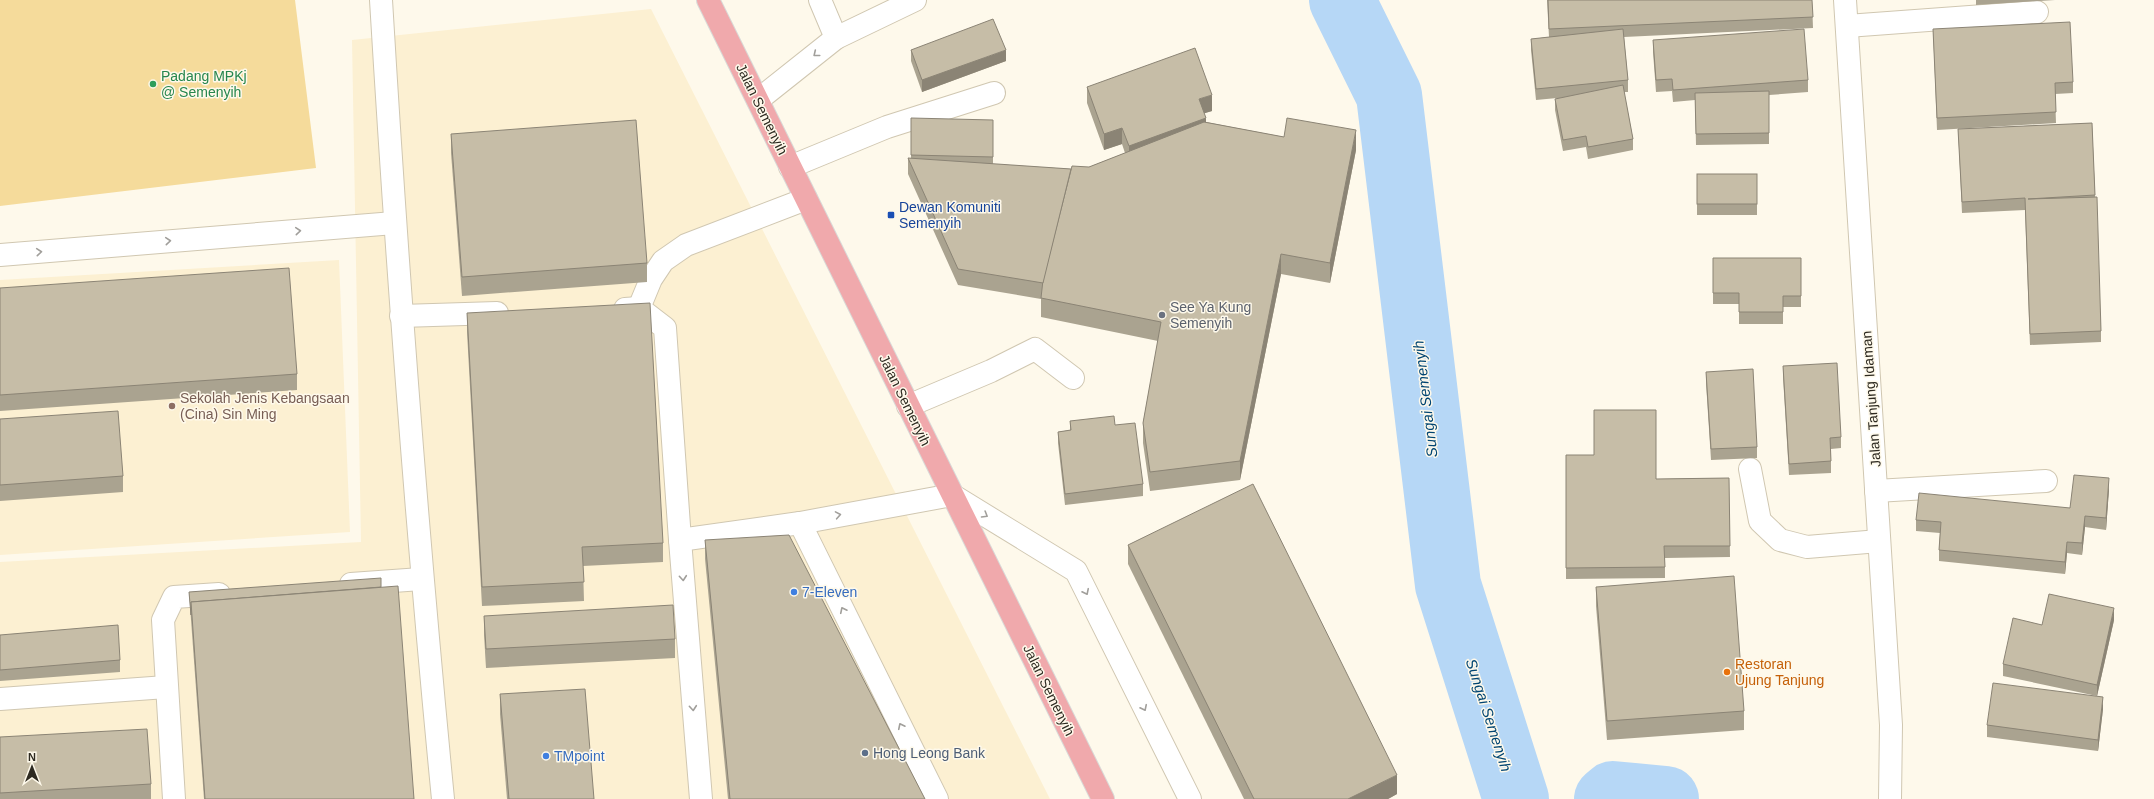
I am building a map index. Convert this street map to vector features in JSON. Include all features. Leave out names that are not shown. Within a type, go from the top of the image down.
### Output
[{"type":"main road","name":"Jalan Semenyih","points":[[708,0],[1102,799]]},
{"type":"street","points":[[381,0],[401,316],[422,579],[442,799]]},
{"type":"street","points":[[820,0],[836,38]]},
{"type":"street","points":[[758,100],[836,38],[914,0]]},
{"type":"street","name":"Jalan Tanjung Idaman","points":[[1846,0],[1891,725],[1890,799]]},
{"type":"street","points":[[1847,26],[2037,12]]},
{"type":"street","points":[[790,167],[888,126],[994,93]]},
{"type":"street","points":[[639,308],[651,279],[663,261],[686,245],[806,199]]},
{"type":"street","points":[[0,255],[394,223]]},
{"type":"street","points":[[607,309],[639,308],[665,328],[680,540],[701,799]]},
{"type":"street","points":[[401,316],[520,312]]},
{"type":"street","points":[[908,406],[992,371],[1035,348],[1073,378]]},
{"type":"street","points":[[1750,469],[1760,521],[1780,540],[1807,547],[1880,541]]},
{"type":"street","points":[[1876,492],[2046,480]]},
{"type":"street","points":[[680,540],[800,522],[952,494],[1076,571],[1190,799]]},
{"type":"street","points":[[800,522],[937,799]]},
{"type":"street","points":[[329,586],[422,579]]},
{"type":"street","points":[[174,799],[163,620],[174,597],[236,593]]},
{"type":"street","points":[[0,699],[166,687]]},
{"type":"shaded area","name":"Padang MPKj @ Semenyih","points":[[0,0],[295,0],[316,168],[0,206]]},
{"type":"shaded area","points":[[651,9],[1050,799],[0,799],[0,562],[361,542],[352,40]]},
{"type":"shaded area","name":"Sekolah Jenis Kebangsaan (Cina) Sin Ming","points":[[339,260],[350,532],[0,555],[0,280]]},
{"type":"building","points":[[1548,0],[1812,0],[1813,17],[1549,29]]},
{"type":"building","points":[[993,19],[1006,50],[922,80],[911,50]]},
{"type":"building","points":[[2070,22],[2073,82],[2055,83],[2056,112],[1937,118],[1933,29]]},
{"type":"building","points":[[1623,29],[1628,80],[1536,89],[1531,39]]},
{"type":"building","points":[[1804,29],[1808,80],[1673,90],[1672,79],[1656,80],[1653,40]]},
{"type":"building","points":[[1195,48],[1212,95],[1199,99],[1206,118],[1129,146],[1122,128],[1104,134],[1087,87]]},
{"type":"building","points":[[1623,85],[1633,139],[1588,147],[1586,136],[1563,140],[1555,99]]},
{"type":"building","points":[[1769,91],[1769,133],[1696,134],[1695,93]]},
{"type":"building","points":[[911,118],[993,120],[993,157],[911,155]]},
{"type":"building","points":[[1287,118],[1356,130],[1330,263],[1281,254],[1240,461],[1150,472],[1143,423],[1161,322],[1041,298],[1043,280],[1072,166],[1089,167],[1204,122],[1284,137]]},
{"type":"building","points":[[636,120],[647,263],[462,277],[451,134]]},
{"type":"building","points":[[2092,123],[2095,195],[2028,199],[2097,197],[2101,331],[2030,334],[2025,198],[1962,202],[1958,129]]},
{"type":"building","points":[[908,158],[1071,169],[1043,283],[958,269]]},
{"type":"building","points":[[1697,174],[1757,174],[1757,204],[1697,204]]},
{"type":"building","points":[[1713,258],[1801,258],[1801,296],[1783,296],[1783,312],[1739,312],[1739,293],[1713,293]]},
{"type":"building","points":[[289,268],[297,374],[0,395],[0,288]]},
{"type":"building","points":[[650,303],[663,543],[582,547],[584,582],[482,587],[467,313]]},
{"type":"building","points":[[1837,363],[1841,437],[1830,438],[1831,461],[1789,464],[1783,366]]},
{"type":"building","points":[[1753,369],[1757,447],[1711,449],[1706,372]]},
{"type":"building","points":[[1594,410],[1656,410],[1656,479],[1729,478],[1730,546],[1664,546],[1665,567],[1566,568],[1566,455],[1594,455]]},
{"type":"building","points":[[118,411],[123,476],[0,485],[0,419]]},
{"type":"building","points":[[1114,416],[1115,425],[1135,423],[1143,484],[1065,494],[1058,432],[1071,430],[1070,421]]},
{"type":"building","points":[[2074,475],[2109,478],[2106,518],[2085,516],[2082,543],[2067,542],[2065,562],[1939,550],[1941,522],[1916,520],[1919,493],[2070,508]]},
{"type":"building","points":[[1253,484],[1397,775],[1348,799],[1254,799],[1128,545]]},
{"type":"building","points":[[789,535],[925,799],[730,799],[705,540]]},
{"type":"building","points":[[1734,576],[1744,711],[1607,721],[1596,587]]},
{"type":"building","points":[[381,578],[381,587],[191,602],[191,615],[189,592]]},
{"type":"building","points":[[398,586],[414,799],[205,799],[191,602]]},
{"type":"building","points":[[2049,594],[2114,608],[2097,685],[2003,664],[2013,618],[2042,625]]},
{"type":"building","points":[[673,605],[675,639],[486,649],[484,616]]},
{"type":"building","points":[[118,625],[120,660],[0,670],[0,635]]},
{"type":"building","points":[[1993,683],[2103,697],[2098,740],[1987,725]]},
{"type":"building","name":"TMpoint","points":[[585,689],[594,799],[509,799],[500,694]]},
{"type":"building","points":[[147,729],[151,784],[0,793],[0,737]]},
{"type":"waterway","name":"Sungai Semenyih","points":[[1342,0],[1389,95],[1448,585],[1516,799]]},
{"type":"waterway","points":[[1607,799],[1613,794],[1666,799]]},
{"type":"place","name":"Padang MPKj @ Semenyih","points":[[153,84]]},
{"type":"place","name":"Dewan Komuniti Semenyih","points":[[891,215]]},
{"type":"place","name":"See Ya Kung Semenyih","points":[[1162,315]]},
{"type":"place","name":"Sekolah Jenis Kebangsaan (Cina) Sin Ming","points":[[172,406]]},
{"type":"place","name":"7-Eleven","points":[[794,592]]},
{"type":"place","name":"Restoran Ujung Tanjung","points":[[1727,672]]},
{"type":"place","name":"Hong Leong Bank","points":[[865,753]]},
{"type":"place","name":"TMpoint","points":[[546,756]]}]
